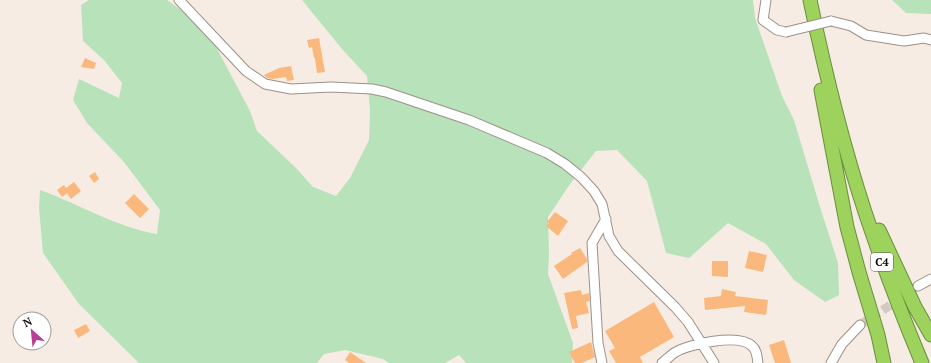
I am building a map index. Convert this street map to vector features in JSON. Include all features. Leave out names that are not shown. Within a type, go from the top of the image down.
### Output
[{"type":"highway","points":[[802,0],[825,109],[847,227],[878,335],[884,363]]},
{"type":"highway","name":"C4","points":[[810,0],[833,103],[848,158],[880,256],[922,363]]},
{"type":"highway","points":[[848,158],[896,268],[915,307],[931,335]]},
{"type":"street","points":[[179,0],[246,71],[266,84],[291,89],[331,87],[372,89],[386,92],[469,120],[547,153],[565,164],[581,177],[594,191],[602,204],[609,236],[618,251],[675,307],[688,322],[714,363]]},
{"type":"street","points":[[766,0],[763,20],[777,30],[786,32],[831,22],[851,26],[866,35],[904,41],[924,38],[931,40]]},
{"type":"street","points":[[602,363],[598,343],[592,243],[606,219]]},
{"type":"street","points":[[918,286],[931,279]]},
{"type":"street","points":[[831,363],[842,344],[860,325]]},
{"type":"street","points":[[662,363],[675,353],[701,343],[734,340],[748,343],[753,346],[757,354],[758,363]]},
{"type":"green space","points":[[89,0],[167,0],[206,28],[250,111],[257,131],[297,169],[313,187],[336,196],[350,178],[369,140],[370,110],[367,76],[342,49],[302,0],[753,0],[755,18],[782,96],[794,120],[838,263],[839,295],[825,302],[794,280],[766,244],[728,223],[689,258],[666,253],[647,181],[617,150],[596,151],[570,184],[548,217],[548,274],[573,343],[572,363],[466,363],[459,355],[445,363],[389,363],[383,359],[345,350],[324,354],[317,363],[139,363],[79,304],[43,253],[39,208],[40,190],[112,221],[142,231],[157,234],[160,210],[124,162],[87,123],[73,100],[79,79],[119,98],[122,83],[104,60],[83,41],[81,5]]},
{"type":"green space","points":[[892,0],[931,0],[931,14],[906,13]]},
{"type":"building","points":[[319,38],[325,72],[317,73],[312,47],[309,48],[307,40]]},
{"type":"building","points":[[85,58],[96,63],[94,69],[81,67]]},
{"type":"building","points":[[291,66],[294,80],[287,81],[286,77],[273,79],[267,78],[264,75],[279,68]]},
{"type":"building","points":[[95,172],[99,179],[94,183],[89,176]]},
{"type":"building","points":[[74,182],[81,191],[71,199],[67,193],[62,197],[57,190],[64,185],[66,188]]},
{"type":"building","points":[[134,194],[149,209],[140,218],[125,203]]},
{"type":"building","points":[[555,212],[568,221],[558,236],[546,226],[549,223],[547,222]]},
{"type":"building","points":[[580,248],[587,259],[587,262],[563,279],[554,266]]},
{"type":"building","points":[[749,251],[767,255],[763,272],[745,268]]},
{"type":"building","points":[[712,261],[728,261],[728,277],[712,276]]},
{"type":"building","points":[[722,289],[736,292],[735,296],[768,300],[766,315],[744,312],[745,306],[705,310],[704,298],[721,296]]},
{"type":"building","points":[[581,290],[582,295],[589,293],[590,301],[586,302],[589,313],[576,316],[578,328],[572,329],[564,293]]},
{"type":"building","points":[[654,302],[674,337],[640,357],[643,363],[616,363],[609,351],[615,348],[605,331]]},
{"type":"building","points":[[86,324],[90,331],[78,338],[74,330]]},
{"type":"building","points":[[784,340],[791,363],[775,363],[769,345]]},
{"type":"building","points":[[591,342],[595,357],[582,363],[575,363],[569,352]]},
{"type":"building","points":[[350,352],[366,363],[349,363],[345,360]]},
{"type":"tunnel","points":[[860,325],[901,298]]}]
